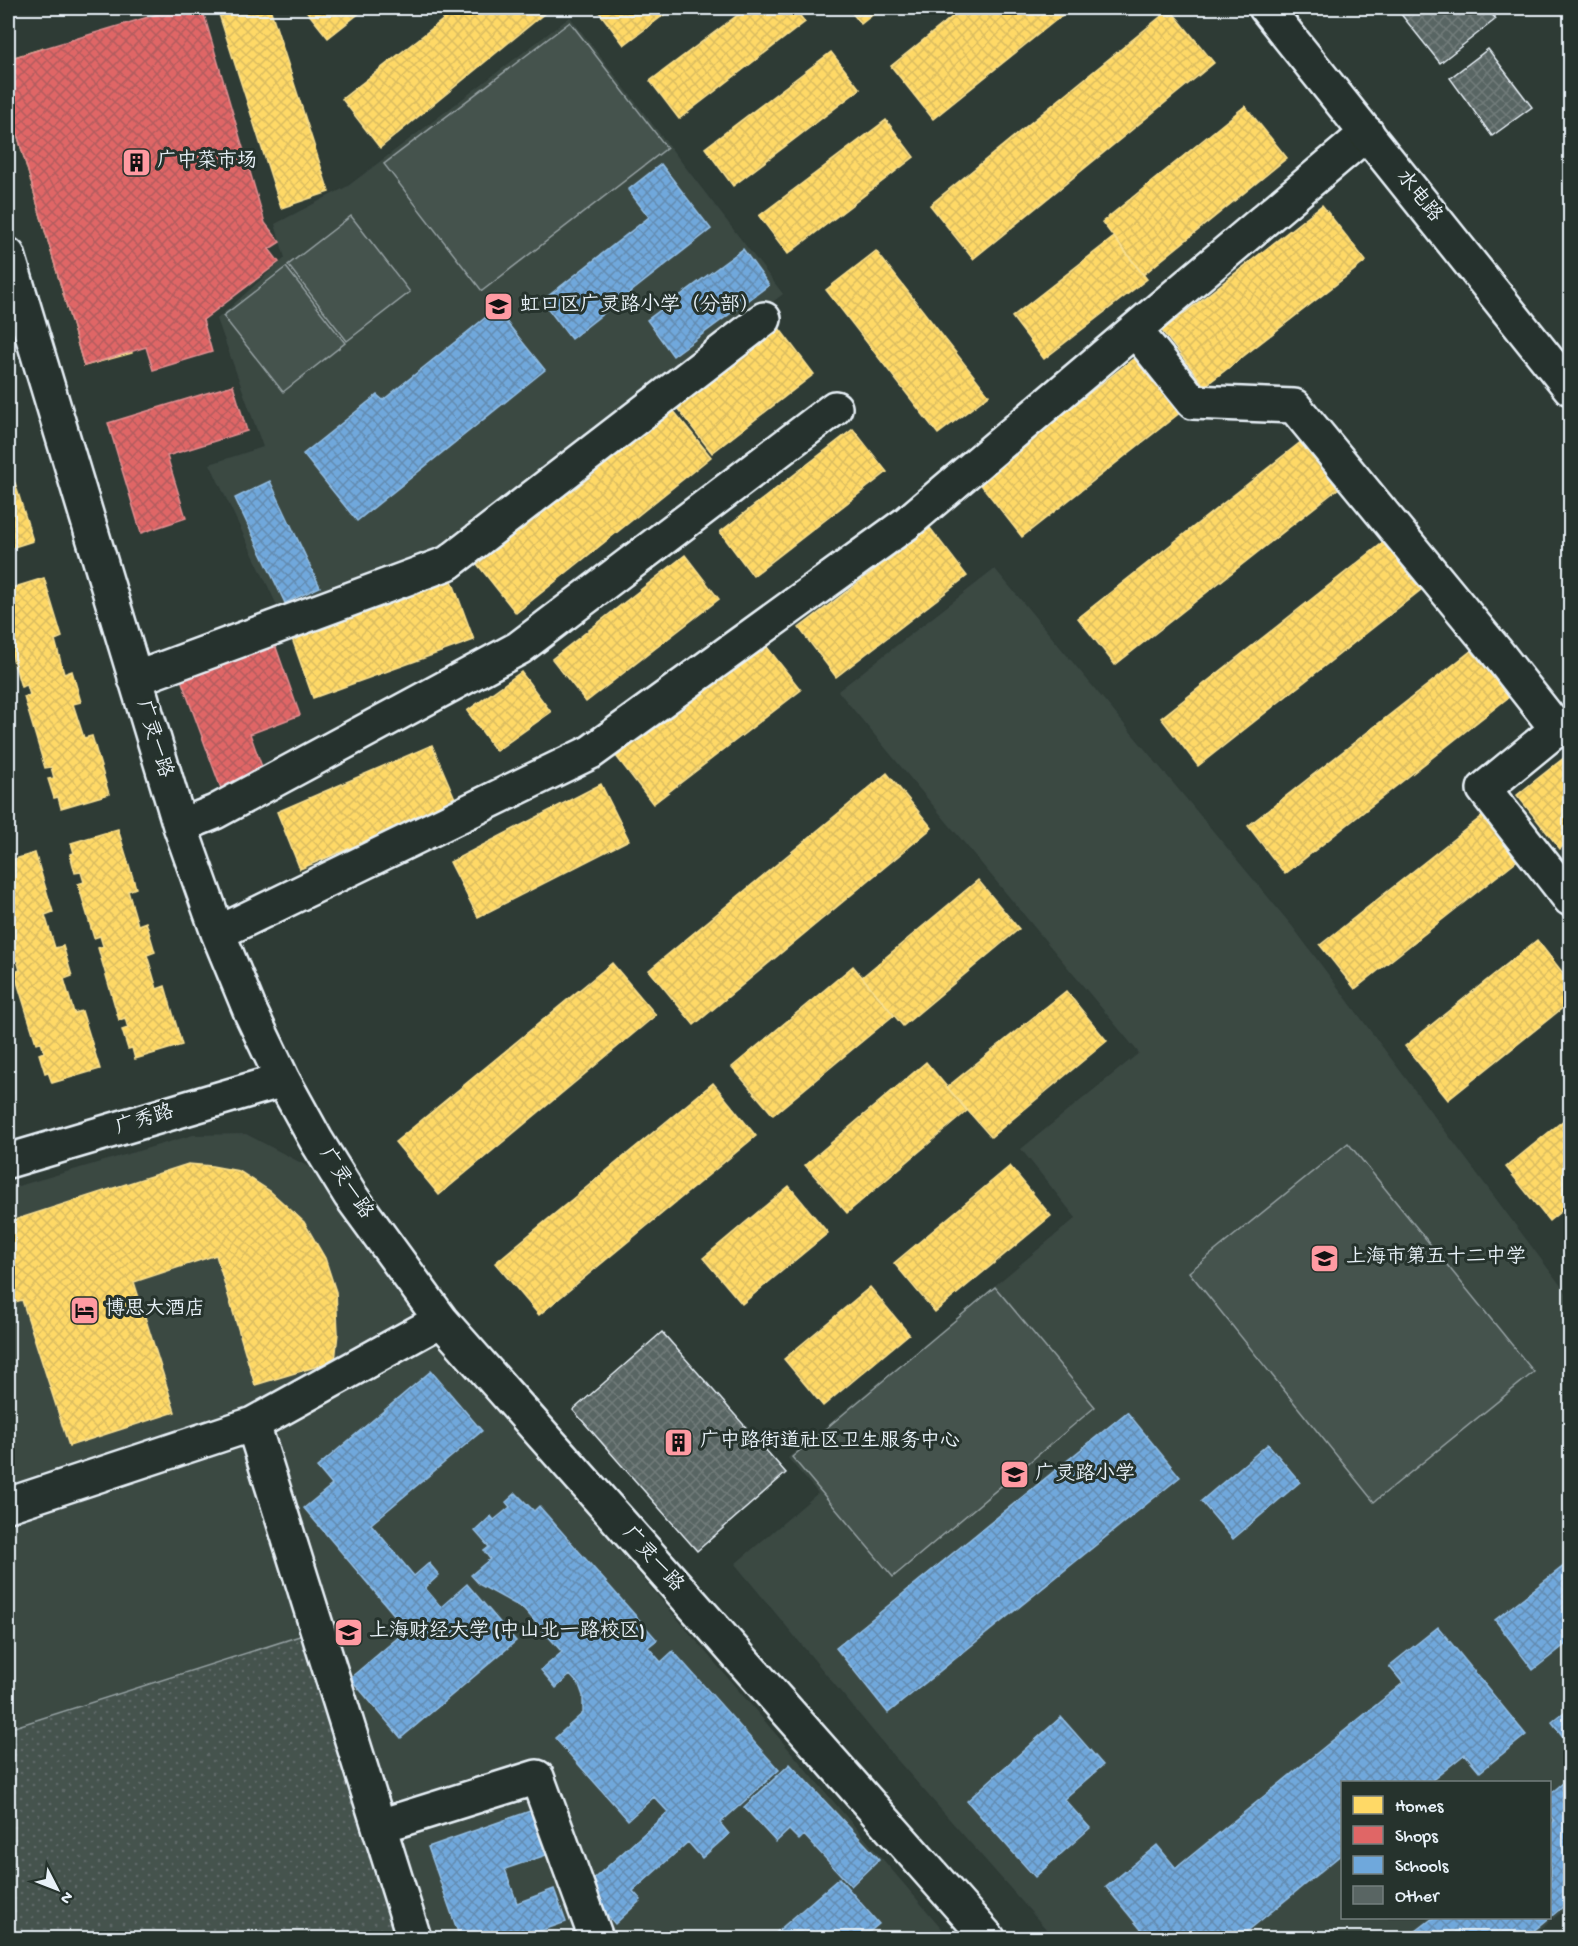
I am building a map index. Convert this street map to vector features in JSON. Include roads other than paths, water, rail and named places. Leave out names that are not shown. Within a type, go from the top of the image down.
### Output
[{"type":"street","name":"水电路","points":[[1266,8],[1570,388]]},
{"type":"street","points":[[218,933],[591,752],[907,523],[1367,133]]},
{"type":"street","name":"广灵一路","points":[[8,255],[180,826],[218,933],[251,1013],[283,1080],[350,1195],[441,1320],[985,1938]]},
{"type":"street","points":[[135,679],[448,564],[764,320]]},
{"type":"street","points":[[1135,330],[1193,402],[1294,406],[1488,641],[1564,724],[1484,789],[1570,899]]},
{"type":"street","points":[[180,826],[215,812],[519,648],[835,408]]},
{"type":"street","name":"广秀路","points":[[8,1161],[283,1080]]},
{"type":"street","points":[[8,1505],[253,1424],[441,1320]]},
{"type":"street","points":[[253,1424],[414,1938]]},
{"type":"street","points":[[380,1826],[537,1777],[596,1938]]},
{"type":"place","name":"广中菜市场","points":[[136,162]]},
{"type":"place","name":"虹口区广灵路小学（分部）","points":[[499,306]]},
{"type":"place","name":"上海市第五十二中学","points":[[1325,1258]]},
{"type":"place","name":"博思大酒店","points":[[84,1310]]},
{"type":"place","name":"广中路街道社区卫生服务中心","points":[[679,1442]]},
{"type":"place","name":"广灵路小学","points":[[1014,1475]]},
{"type":"place","name":"上海财经大学 (中山北一路校区)","points":[[348,1632]]}]
